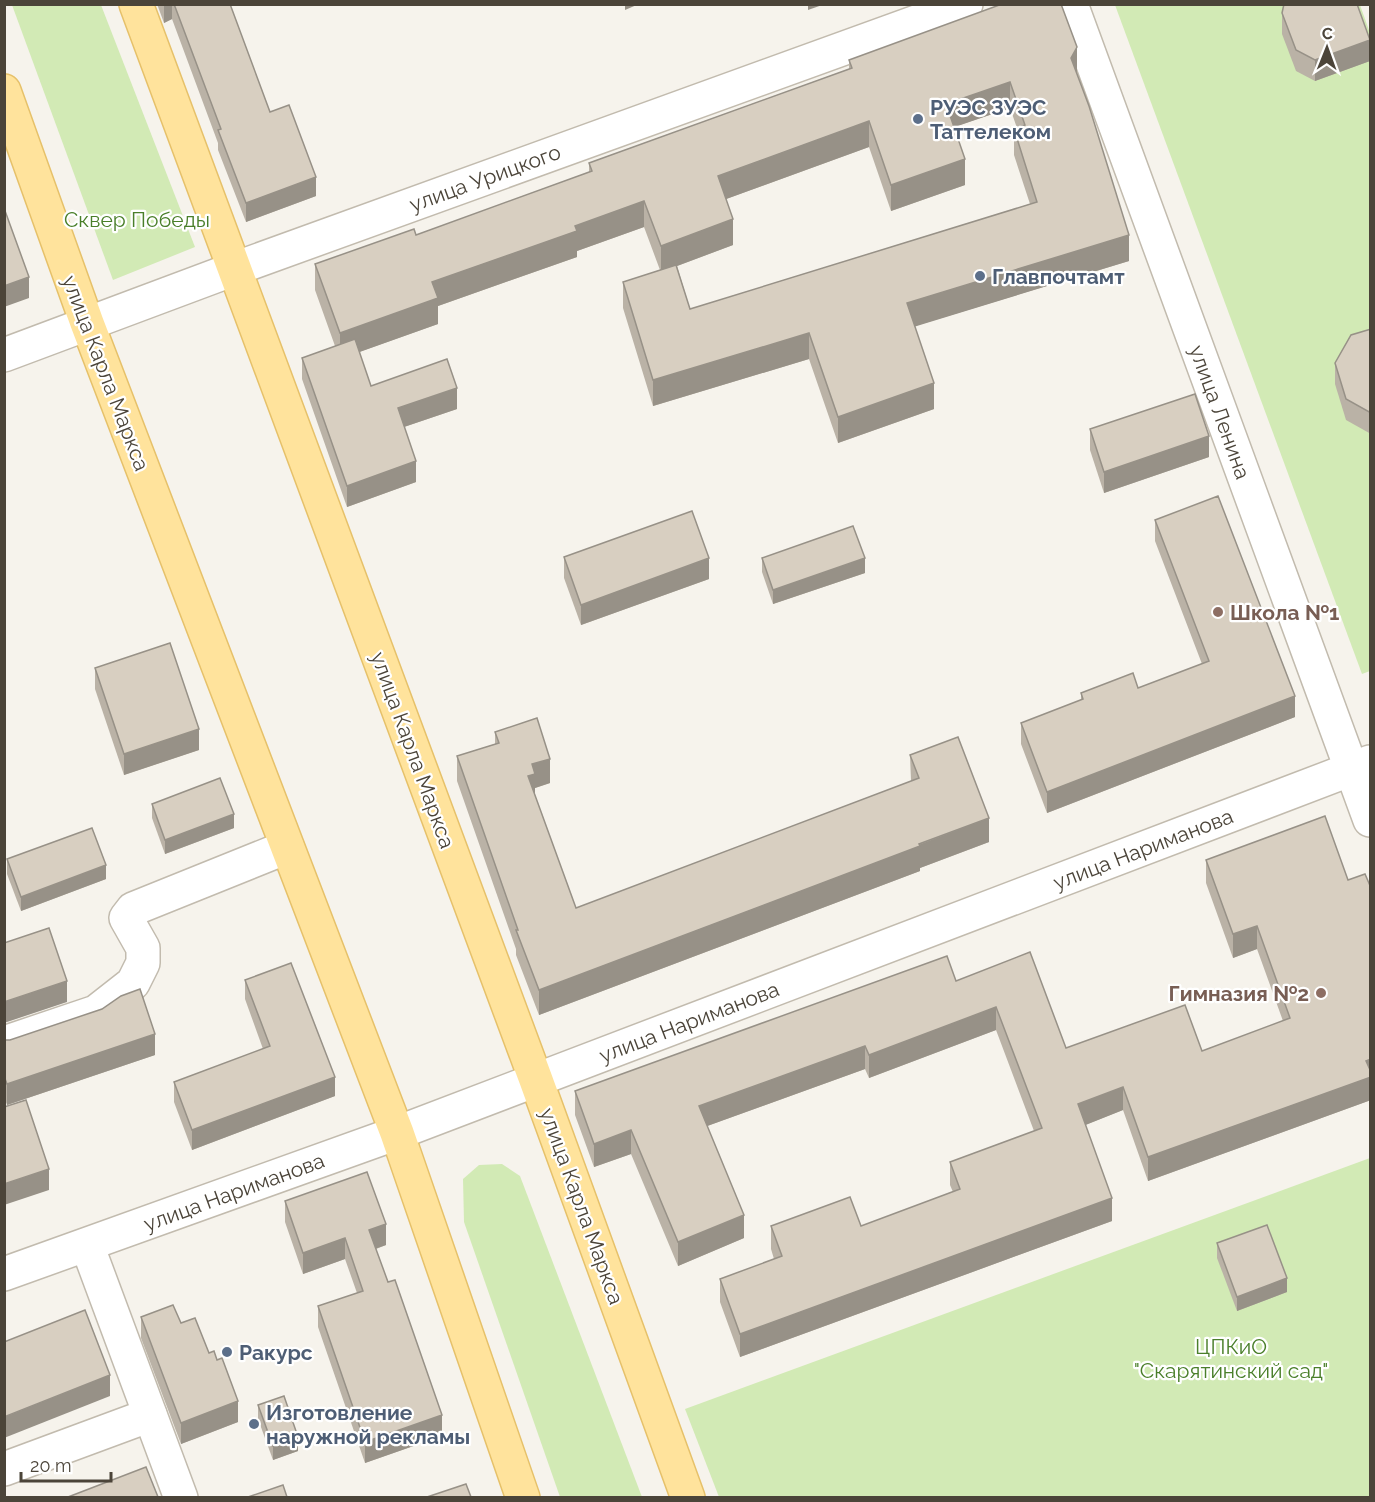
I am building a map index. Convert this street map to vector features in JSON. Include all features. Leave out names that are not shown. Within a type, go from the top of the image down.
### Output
[{"type":"main road","name":"улица Карла Маркса","points":[[136,4],[536,1080],[688,1497]]},
{"type":"main road","name":"улица Карла Маркса","points":[[4,91],[87,323],[398,1133],[522,1497]]},
{"type":"street","name":"улица Урицкого","points":[[4,355],[234,268],[966,4]]},
{"type":"street","name":"улица Ленина","points":[[1071,4],[1361,766],[1371,820]]},
{"type":"street","name":"улица Нариманова","points":[[4,1274],[398,1133],[1361,766]]},
{"type":"street","points":[[4,1043],[96,1012],[133,982],[143,963],[143,948],[126,918],[133,909],[287,847]]},
{"type":"street","points":[[87,1245],[181,1497]]},
{"type":"street","points":[[4,1469],[150,1415]]},
{"type":"green space","name":"Сквер Победы","points":[[12,5],[101,5],[195,247],[113,280]]},
{"type":"green space","points":[[1115,5],[1360,5],[1370,33],[1370,671],[1362,674]]},
{"type":"green space","name":"ЦПКиО \"Скарятинский сад\"","points":[[1370,1158],[1370,1497],[719,1497],[685,1409]]},
{"type":"green space","points":[[502,1164],[520,1176],[642,1497],[560,1497],[464,1222],[463,1179],[479,1165]]},
{"type":"building","points":[[174,4],[230,4],[270,112],[289,105],[316,177],[246,203]]},
{"type":"building","points":[[1002,4],[1061,4],[1077,47],[1071,58],[1089,106],[1129,235],[907,303],[934,383],[838,417],[809,333],[653,380],[623,282],[676,265],[690,309],[1037,202],[1014,129],[1025,125],[1010,82],[946,104],[965,159],[891,185],[869,121],[718,176],[733,219],[661,246],[644,201],[575,226],[577,231],[432,282],[438,298],[340,333],[315,264],[414,229],[416,235],[592,171],[589,163],[852,68],[849,60]]},
{"type":"building","points":[[1284,4],[1357,4],[1370,40],[1315,60],[1296,50],[1282,13]]},
{"type":"building","points":[[4,208],[29,277],[4,286]]},
{"type":"building","points":[[1371,329],[1371,413],[1346,399],[1335,363],[1351,335]]},
{"type":"building","points":[[355,339],[371,386],[447,359],[457,388],[398,408],[416,461],[347,486],[302,358]]},
{"type":"building","points":[[1195,394],[1209,436],[1104,472],[1090,429]]},
{"type":"building","name":"Школа №1","points":[[1218,496],[1295,696],[1047,792],[1021,723],[1083,699],[1081,693],[1133,673],[1138,688],[1209,661],[1155,520]]},
{"type":"building","points":[[692,511],[709,558],[581,605],[564,557]]},
{"type":"building","points":[[853,526],[865,558],[773,590],[762,558]]},
{"type":"building","points":[[170,643],[199,729],[124,754],[95,668]]},
{"type":"building","points":[[537,718],[550,759],[532,764],[535,774],[528,776],[576,908],[919,778],[910,755],[958,737],[989,818],[539,990],[516,930],[518,930],[457,756],[499,743],[495,732]]},
{"type":"building","points":[[220,778],[234,814],[165,840],[152,804]]},
{"type":"building","points":[[1325,816],[1348,880],[1365,874],[1371,888],[1371,1059],[1366,1061],[1371,1077],[1148,1157],[1123,1087],[1078,1104],[1112,1198],[740,1334],[720,1279],[782,1256],[771,1226],[850,1197],[861,1226],[960,1189],[950,1162],[1042,1128],[996,1007],[869,1055],[865,1046],[699,1106],[744,1215],[678,1242],[631,1130],[594,1144],[575,1091],[947,956],[956,981],[1030,952],[1066,1048],[1185,1005],[1202,1051],[1290,1018],[1257,926],[1233,934],[1206,860]]},
{"type":"building","points":[[92,828],[106,865],[21,897],[7,859]]},
{"type":"building","points":[[49,928],[67,981],[4,1002],[4,943]]},
{"type":"building","points":[[291,963],[335,1077],[192,1130],[174,1082],[270,1046],[245,980]]},
{"type":"building","points":[[140,989],[155,1034],[7,1084],[4,1076],[4,1040],[10,1040],[102,1009],[121,996]]},
{"type":"building","points":[[26,1100],[49,1169],[4,1184],[4,1107]]},
{"type":"building","points":[[367,1172],[386,1224],[369,1230],[388,1282],[395,1280],[442,1415],[365,1442],[318,1306],[363,1291],[345,1238],[303,1253],[285,1201]]},
{"type":"building","points":[[1267,1225],[1287,1278],[1237,1297],[1217,1243]]},
{"type":"building","points":[[173,1305],[181,1323],[195,1318],[209,1353],[214,1351],[217,1360],[222,1358],[238,1401],[181,1423],[141,1317]]},
{"type":"building","points":[[85,1310],[110,1375],[4,1417],[4,1342]]},
{"type":"building","points":[[284,1396],[298,1437],[273,1446],[258,1405]]},
{"type":"building","points":[[146,1467],[158,1497],[68,1497]]},
{"type":"building","points":[[466,1484],[471,1497],[427,1497]]},
{"type":"building","points":[[283,1485],[287,1497],[248,1497]]},
{"type":"place","name":"РУЭС ЗУЭС Таттелеком","points":[[918,119]]},
{"type":"place","name":"Главпочтамт","points":[[980,276]]},
{"type":"place","name":"Школа №1","points":[[1218,612]]},
{"type":"place","name":"Гимназия №2","points":[[1321,993]]},
{"type":"place","name":"Ракурс","points":[[227,1352]]},
{"type":"place","name":"Изготовление наружной рекламы","points":[[254,1424]]}]
